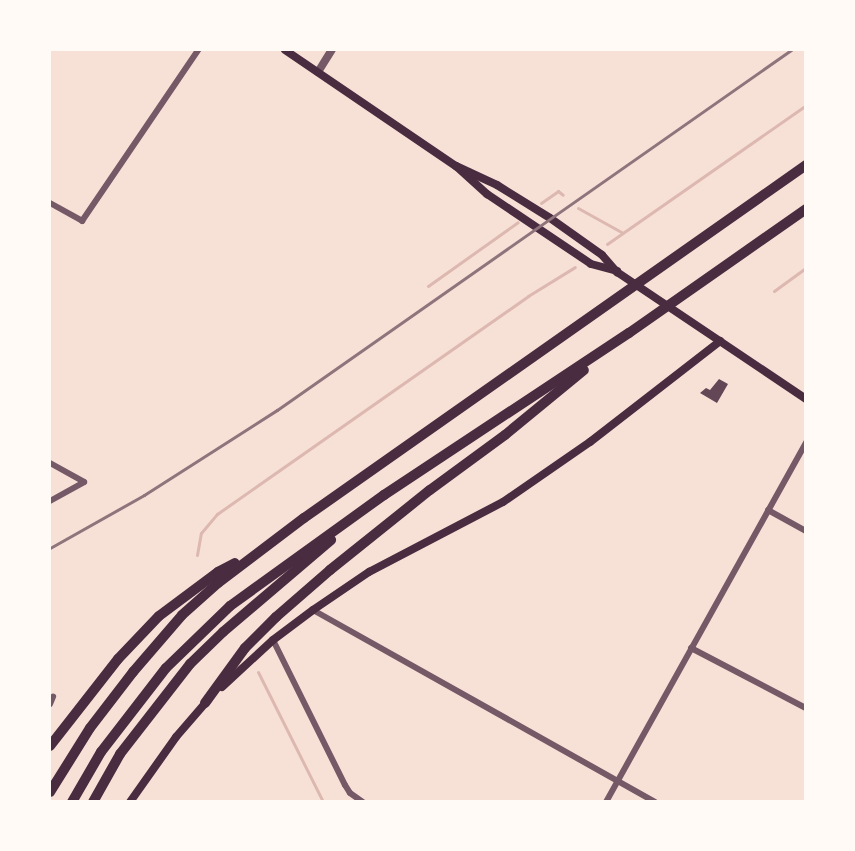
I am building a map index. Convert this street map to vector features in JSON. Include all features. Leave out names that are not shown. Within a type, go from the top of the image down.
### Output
[{"type":"highway","points":[[50,792],[90,728],[133,672],[182,615],[264,547],[806,165]]},
{"type":"highway","points":[[72,801],[101,752],[166,668],[201,633],[276,571],[384,495],[629,333],[806,209]]},
{"type":"highway","points":[[205,703],[245,648],[330,570],[430,490],[505,435],[629,333]]},
{"type":"highway","points":[[93,801],[120,754],[190,664],[223,632],[384,495]]},
{"type":"highway","points":[[50,746],[118,659],[159,616],[218,572],[264,547]]},
{"type":"main road","points":[[285,50],[456,166],[487,194],[591,264],[617,272]]},
{"type":"main road","points":[[456,166],[497,185],[550,218],[602,255],[617,272],[806,399]]},
{"type":"main road","points":[[130,801],[176,736],[205,703],[273,640],[369,572],[503,502],[590,442],[720,341]]},
{"type":"street","points":[[50,204],[82,221],[198,50]]},
{"type":"street","points":[[318,72],[332,50]]},
{"type":"street","points":[[606,801],[806,442]]},
{"type":"street","points":[[50,463],[84,482],[50,501]]},
{"type":"street","points":[[768,510],[806,531]]},
{"type":"street","points":[[313,610],[655,801]]},
{"type":"street","points":[[273,640],[350,793],[363,801]]},
{"type":"street","points":[[691,648],[806,708]]},
{"type":"building","points":[[719,379],[728,384],[717,403],[700,393],[706,388],[710,390]]},
{"type":"waterway","points":[[607,244],[806,105]]},
{"type":"waterway","points":[[541,203],[558,191],[563,195]]},
{"type":"waterway","points":[[578,208],[623,233]]},
{"type":"waterway","points":[[428,286],[518,222]]},
{"type":"waterway","points":[[197,555],[201,533],[217,514],[528,296],[575,267]]},
{"type":"waterway","points":[[774,291],[806,268]]},
{"type":"waterway","points":[[258,672],[323,802]]},
{"type":"railway","points":[[50,548],[144,495],[277,410],[791,50]]}]
